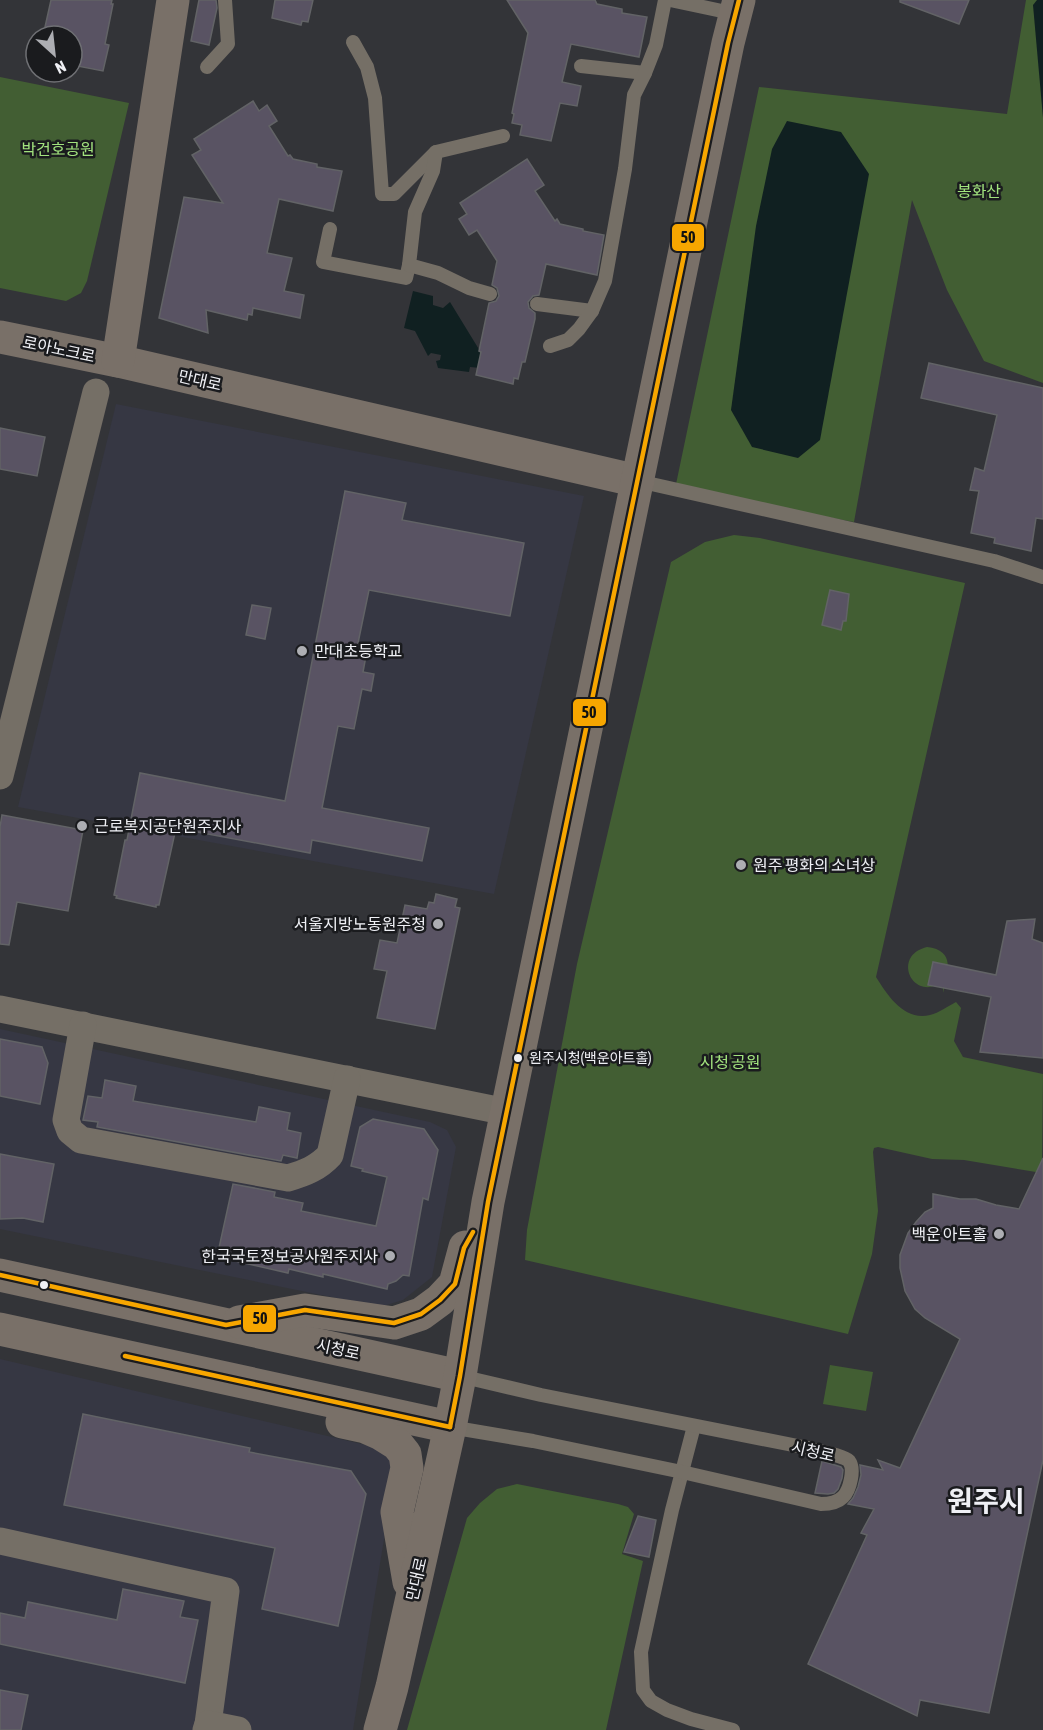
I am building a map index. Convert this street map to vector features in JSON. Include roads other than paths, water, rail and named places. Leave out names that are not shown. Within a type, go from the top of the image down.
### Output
[{"type":"street","points":[[118,361],[173,0]]},
{"type":"street","points":[[460,1376],[488,1202],[737,7]]},
{"type":"street","name":"로아노크로","points":[[0,337],[118,361]]},
{"type":"street","name":"만대로","points":[[118,361],[638,481]]},
{"type":"street","points":[[0,776],[96,392]]},
{"type":"street","points":[[0,1009],[507,1112]]},
{"type":"street","points":[[83,1025],[66,1120],[70,1131],[81,1140],[288,1178],[306,1173],[321,1165],[330,1155],[347,1079]]},
{"type":"street","points":[[226,1324],[305,1310],[394,1323],[420,1314],[440,1300],[454,1284],[464,1248],[488,1202]]},
{"type":"street","name":"시청로","points":[[0,1275],[460,1376]]},
{"type":"street","name":"시청로","points":[[0,1329],[450,1427]]},
{"type":"street","name":"만대로","points":[[380,1730],[412,1599],[460,1376]]},
{"type":"street","points":[[228,1378],[316,1417],[365,1427],[397,1444],[405,1454],[407,1468],[397,1512],[412,1599]]},
{"type":"street","points":[[0,1541],[226,1591],[207,1727],[238,1730]]},
{"type":"lane","points":[[207,67],[228,44],[225,0]]},
{"type":"lane","points":[[550,346],[568,340],[579,329],[592,311],[605,281],[625,169],[634,95],[656,45],[665,0]]},
{"type":"lane","points":[[670,0],[737,7]]},
{"type":"lane","points":[[353,42],[367,67],[375,98],[382,194],[394,194],[436,152],[503,136]]},
{"type":"lane","points":[[581,66],[645,73]]},
{"type":"lane","points":[[330,230],[323,262],[406,278],[415,212],[433,171],[436,152]]},
{"type":"lane","points":[[409,265],[438,273],[469,288],[490,294]]},
{"type":"lane","points":[[537,304],[592,311]]},
{"type":"lane","points":[[638,481],[994,561],[1043,577]]},
{"type":"lane","name":"시청로","points":[[450,1427],[533,1441],[821,1504],[829,1504],[843,1497],[850,1479],[852,1468],[847,1459],[808,1448],[541,1395],[460,1376]]},
{"type":"lane","points":[[694,1426],[672,1510],[641,1652],[644,1690],[651,1701],[667,1710],[690,1719],[734,1730]]},
{"type":"place","name":"만대초등학교","points":[[302,651]]},
{"type":"place","name":"근로복지공단원주지사","points":[[82,826]]},
{"type":"place","name":"원주 평화의 소녀상","points":[[741,865]]},
{"type":"place","name":"서울지방노동원주청","points":[[438,924]]},
{"type":"place","name":"원주시청(백운아트홀)","points":[[518,1058]]},
{"type":"place","name":"백운 아트홀","points":[[999,1234]]},
{"type":"place","name":"한국국토정보공사원주지사","points":[[390,1256]]},
{"type":"district","name":"원주시","points":[[986,1501]]},
{"type":"park label","name":"박건호공원","points":[[58,149]]},
{"type":"park label","name":"봉화산","points":[[979,191]]},
{"type":"park label","name":"시청 공원","points":[[730,1062]]}]
